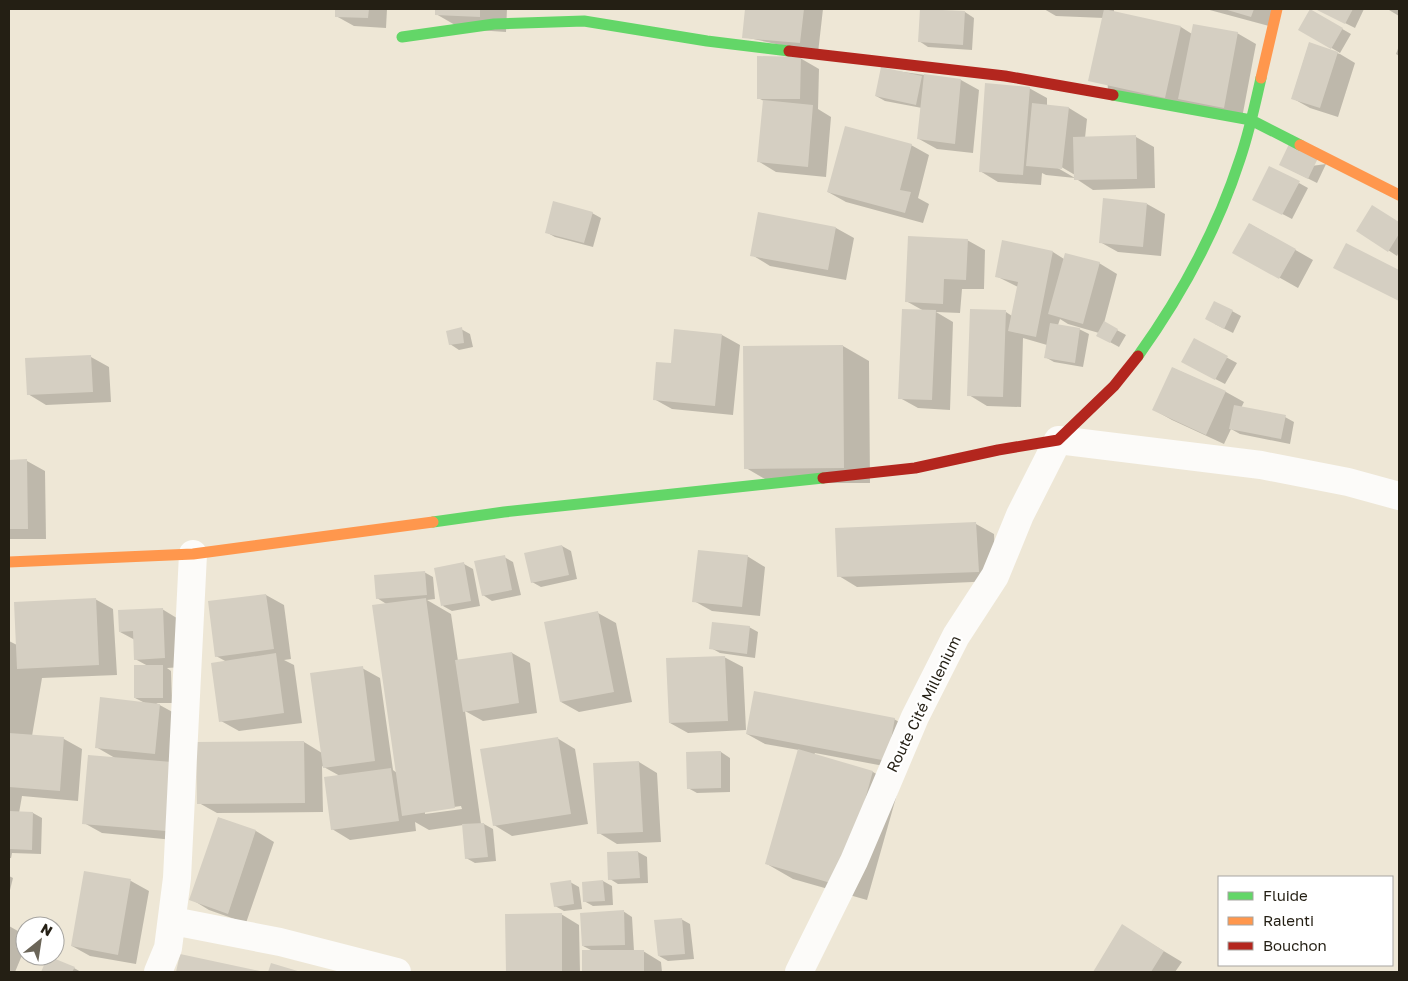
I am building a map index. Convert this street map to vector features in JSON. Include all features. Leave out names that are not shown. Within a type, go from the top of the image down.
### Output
[{"type":"street","points":[[1058,440],[1114,386],[1139,354],[1199,259],[1221,212],[1241,158],[1252,120],[1277,9]]},
{"type":"street","points":[[402,37],[494,24],[584,21],[707,41],[1005,76],[1252,120],[1399,195]]},
{"type":"street","points":[[9,562],[193,554],[504,512],[915,468],[998,450],[1058,440],[1261,465],[1348,482],[1399,496]]},
{"type":"street","name":"Route Cité Millenium","points":[[799,972],[854,861],[914,717],[956,636],[995,576],[1020,516],[1058,440]]},
{"type":"street","points":[[158,972],[168,948],[173,921],[180,848],[193,554]]},
{"type":"street","points":[[173,921],[280,942],[397,972]]},
{"type":"building","points":[[335,9],[369,9],[368,18],[335,17]]},
{"type":"building","points":[[435,9],[480,9],[480,17],[435,15]]},
{"type":"building","points":[[745,9],[804,9],[800,43],[742,38]]},
{"type":"building","points":[[920,9],[965,11],[963,45],[918,42]]},
{"type":"building","points":[[1104,9],[1181,26],[1165,98],[1088,81]]},
{"type":"building","points":[[1224,9],[1254,9],[1251,17]]},
{"type":"building","points":[[1310,9],[1343,28],[1331,49],[1298,30]]},
{"type":"building","points":[[1315,9],[1353,9],[1345,24]]},
{"type":"building","points":[[1193,24],[1238,32],[1224,108],[1178,99]]},
{"type":"building","points":[[1309,42],[1338,52],[1320,108],[1291,99]]},
{"type":"building","points":[[757,56],[801,57],[800,99],[757,99]]},
{"type":"building","points":[[881,67],[922,76],[916,105],[875,96]]},
{"type":"building","points":[[924,74],[961,79],[955,144],[917,139]]},
{"type":"building","points":[[985,83],[1030,87],[1023,175],[979,172]]},
{"type":"building","points":[[763,100],[813,105],[808,167],[757,162]]},
{"type":"building","points":[[1032,103],[1069,107],[1062,169],[1026,166]]},
{"type":"building","points":[[845,126],[912,144],[900,190],[911,192],[905,213],[827,192]]},
{"type":"building","points":[[1136,135],[1137,179],[1074,180],[1073,137]]},
{"type":"building","points":[[1289,144],[1318,158],[1308,179],[1279,165]]},
{"type":"building","points":[[1269,166],[1300,181],[1282,215],[1252,200]]},
{"type":"building","points":[[1103,198],[1147,203],[1143,247],[1099,243]]},
{"type":"building","points":[[553,201],[593,212],[584,243],[545,233]]},
{"type":"building","points":[[1372,205],[1399,222],[1399,234],[1388,252],[1356,231]]},
{"type":"building","points":[[758,212],[836,227],[828,270],[750,256]]},
{"type":"building","points":[[1249,223],[1296,249],[1279,279],[1232,253]]},
{"type":"building","points":[[908,236],[968,239],[966,280],[944,279],[943,304],[905,302]]},
{"type":"building","points":[[1002,240],[1053,251],[1036,337],[1008,331],[1018,282],[995,277]]},
{"type":"building","points":[[1346,243],[1399,270],[1399,301],[1333,268]]},
{"type":"building","points":[[1065,253],[1100,262],[1083,324],[1048,314]]},
{"type":"building","points":[[1214,301],[1233,310],[1224,329],[1205,319]]},
{"type":"building","points":[[902,309],[936,310],[932,400],[898,399]]},
{"type":"building","points":[[970,309],[1006,310],[1003,397],[967,396]]},
{"type":"building","points":[[1104,321],[1118,329],[1110,343],[1096,336]]},
{"type":"building","points":[[1050,323],[1080,328],[1075,363],[1044,358]]},
{"type":"building","points":[[462,327],[464,343],[449,345],[446,331]]},
{"type":"building","points":[[674,329],[722,334],[715,406],[653,400],[656,362],[671,363]]},
{"type":"building","points":[[1194,338],[1228,356],[1215,380],[1181,362]]},
{"type":"building","points":[[843,345],[844,468],[744,469],[743,346]]},
{"type":"building","points":[[91,355],[93,392],[27,395],[25,358]]},
{"type":"building","points":[[1172,367],[1226,391],[1206,435],[1152,410]]},
{"type":"building","points":[[1234,405],[1286,415],[1281,439],[1229,429]]},
{"type":"building","points":[[27,459],[28,529],[9,529],[9,460]]},
{"type":"building","points":[[976,522],[979,572],[837,577],[835,528]]},
{"type":"building","points":[[562,545],[569,575],[531,583],[524,553]]},
{"type":"building","points":[[698,550],[748,555],[742,607],[692,602]]},
{"type":"building","points":[[505,555],[512,590],[482,596],[474,561]]},
{"type":"building","points":[[464,562],[471,601],[441,606],[434,568]]},
{"type":"building","points":[[425,571],[427,595],[376,599],[374,575]]},
{"type":"building","points":[[266,594],[274,649],[215,657],[208,601]]},
{"type":"building","points":[[96,598],[99,665],[17,669],[14,602]]},
{"type":"building","points":[[426,598],[455,808],[402,816],[372,605]]},
{"type":"building","points":[[163,608],[165,658],[134,660],[133,631],[119,632],[118,610]]},
{"type":"building","points":[[598,611],[614,692],[560,702],[544,622]]},
{"type":"building","points":[[712,622],[750,626],[747,654],[709,649]]},
{"type":"building","points":[[512,652],[519,703],[463,712],[455,660]]},
{"type":"building","points":[[276,653],[284,713],[219,722],[211,663]]},
{"type":"building","points":[[725,656],[728,721],[669,723],[666,658]]},
{"type":"building","points":[[134,665],[163,665],[163,698],[134,698]]},
{"type":"building","points":[[363,666],[375,761],[323,768],[310,673]]},
{"type":"building","points":[[754,691],[895,718],[887,761],[746,734]]},
{"type":"building","points":[[100,697],[160,704],[155,754],[95,748]]},
{"type":"building","points":[[9,733],[64,737],[60,791],[9,787]]},
{"type":"building","points":[[558,737],[571,814],[493,826],[480,749]]},
{"type":"building","points":[[304,741],[305,803],[197,804],[196,742]]},
{"type":"building","points":[[798,749],[873,771],[841,886],[765,864]]},
{"type":"building","points":[[721,751],[721,788],[687,789],[686,752]]},
{"type":"building","points":[[88,755],[172,762],[166,831],[82,824]]},
{"type":"building","points":[[639,761],[643,832],[597,834],[593,763]]},
{"type":"building","points":[[391,768],[399,821],[331,830],[324,777]]},
{"type":"building","points":[[9,811],[33,812],[32,850],[9,849]]},
{"type":"building","points":[[218,817],[256,830],[228,914],[189,900]]},
{"type":"building","points":[[484,823],[488,857],[465,859],[462,824]]},
{"type":"building","points":[[638,851],[640,878],[608,880],[607,852]]},
{"type":"building","points":[[84,871],[131,879],[118,955],[71,946]]},
{"type":"building","points":[[571,880],[574,904],[554,907],[550,883]]},
{"type":"building","points":[[603,880],[605,901],[583,902],[582,882]]},
{"type":"building","points":[[624,910],[625,945],[582,946],[580,913]]},
{"type":"building","points":[[562,913],[562,972],[506,972],[505,914]]},
{"type":"building","points":[[682,918],[685,954],[658,956],[654,920]]},
{"type":"building","points":[[1122,924],[1164,951],[1151,972],[1093,972]]},
{"type":"building","points":[[582,950],[644,950],[644,972],[582,972]]},
{"type":"building","points":[[180,954],[260,971],[176,972]]},
{"type":"building","points":[[65,963],[75,967],[72,972],[41,972],[44,966],[65,966]]},
{"type":"building","points":[[271,963],[301,972],[268,972]]},
{"type":"traffic: fast","points":[[402,37],[494,24],[584,21],[707,41],[789,51]]},
{"type":"traffic: fast","points":[[1138,356],[1169,310],[1209,237],[1231,185],[1243,149],[1261,78]]},
{"type":"traffic: fast","points":[[1113,95],[1251,120],[1300,145]]},
{"type":"traffic: fast","points":[[433,522],[504,512],[823,478]]},
{"type":"traffic: slow","points":[[1261,78],[1277,9]]},
{"type":"traffic: slow","points":[[1300,145],[1399,195]]},
{"type":"traffic: slow","points":[[9,562],[193,554],[433,522]]},
{"type":"traffic: jam","points":[[789,51],[1005,76],[1113,95]]},
{"type":"traffic: jam","points":[[823,478],[915,468],[998,450],[1058,440],[1114,386],[1138,356]]}]
